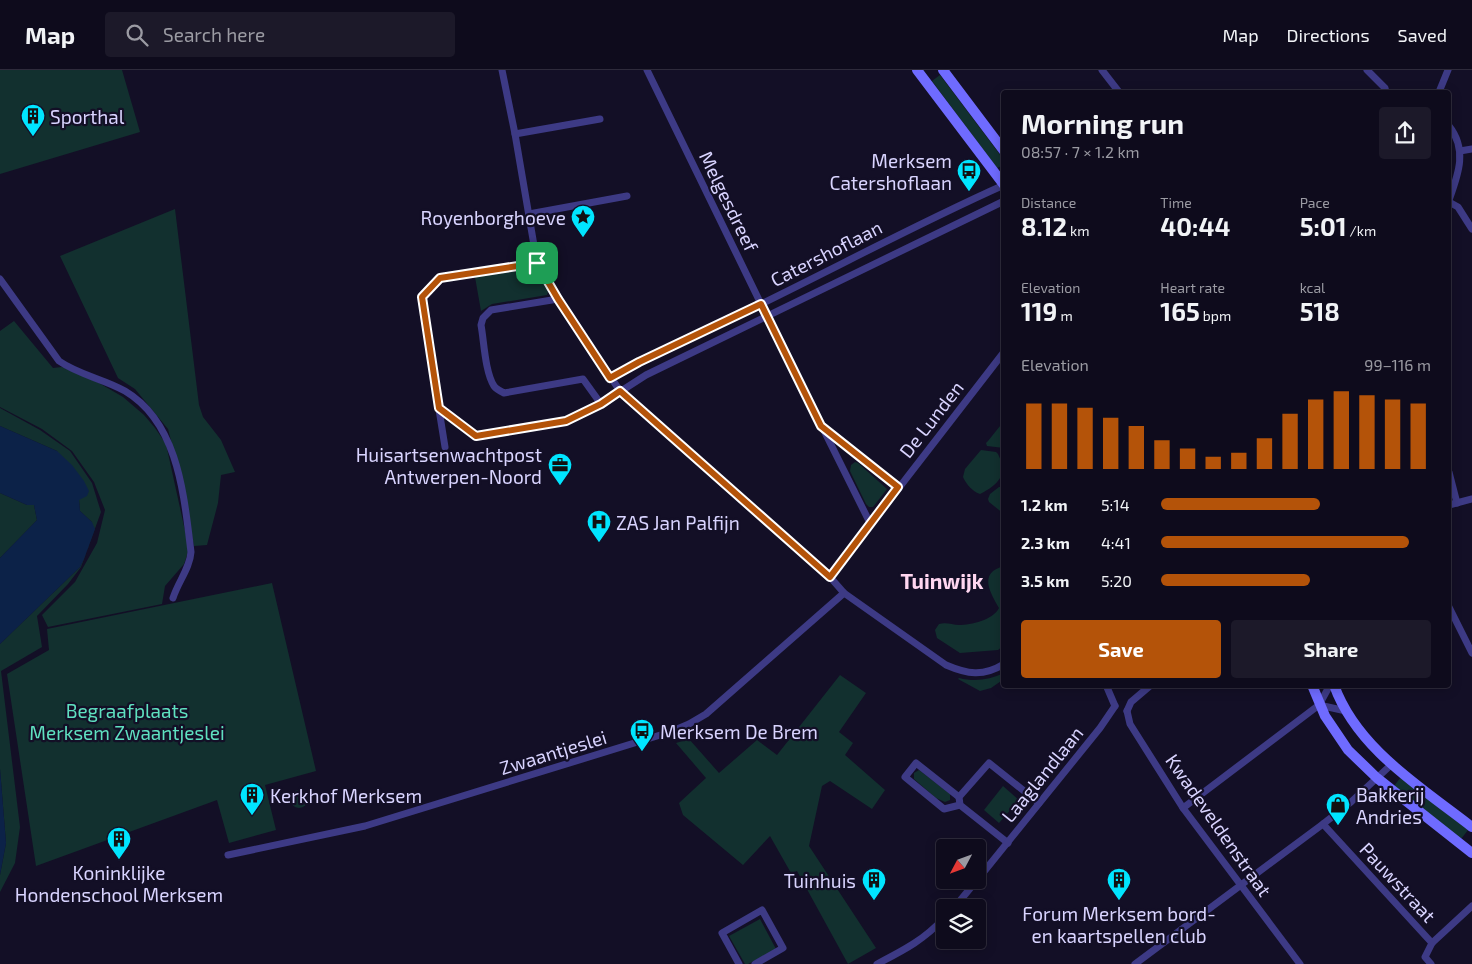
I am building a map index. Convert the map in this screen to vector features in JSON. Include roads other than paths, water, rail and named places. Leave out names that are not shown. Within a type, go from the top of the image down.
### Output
[{"type":"street","points":[[502,70],[537,263],[558,299],[620,391],[830,577],[844,593],[946,665],[966,673],[994,671],[1001,666]]},
{"type":"street","name":"Melgesdreef","points":[[647,70],[870,523]]},
{"type":"street","points":[[918,70],[1001,181]]},
{"type":"street","points":[[943,70],[1001,147]]},
{"type":"street","points":[[1102,70],[1117,90]]},
{"type":"street","points":[[1367,70],[1386,90]]},
{"type":"street","points":[[1439,90],[1448,70]]},
{"type":"street","points":[[515,134],[600,119]]},
{"type":"street","points":[[1451,129],[1460,150],[1459,174],[1451,196]]},
{"type":"street","points":[[1460,150],[1472,149]]},
{"type":"street","name":"Catershoflaan","points":[[610,378],[875,246],[1001,186]]},
{"type":"street","points":[[529,214],[627,196]]},
{"type":"street","name":"Catershoflaan","points":[[439,408],[476,436],[566,421],[601,404],[646,375],[1001,202]]},
{"type":"street","points":[[1451,202],[1458,207],[1472,229]]},
{"type":"street","points":[[445,447],[422,297],[440,278],[537,263]]},
{"type":"street","points":[[0,279],[59,361],[66,366],[133,396],[152,415],[170,444],[177,472],[191,552],[190,561],[177,585],[173,598]]},
{"type":"street","points":[[558,299],[491,310],[483,318],[481,325],[488,371],[493,385],[504,393],[583,379],[601,404]]},
{"type":"street","name":"De Lunden","points":[[830,577],[1001,356]]},
{"type":"street","name":"Melgesdreef","points":[[821,426],[898,487]]},
{"type":"street","points":[[1451,480],[1457,503]]},
{"type":"street","points":[[1451,504],[1472,499]]},
{"type":"street","name":"Zwaantjeslei","points":[[228,855],[366,826],[670,732],[698,719],[713,708],[844,593]]},
{"type":"street","points":[[1451,611],[1472,652]]},
{"type":"street","points":[[1107,688],[1114,706],[1127,711],[1131,702],[1147,688]]},
{"type":"street","points":[[1313,688],[1330,725],[1348,750],[1378,778],[1472,853]]},
{"type":"street","points":[[1183,808],[1320,705],[1330,688]]},
{"type":"street","points":[[1334,688],[1346,711],[1367,740],[1392,764],[1472,827]]},
{"type":"street","points":[[1320,705],[1346,711]]},
{"type":"street","name":"Laaglandlaan","points":[[986,869],[1100,728],[1114,706]]},
{"type":"street","name":"Kwadeveldenstraat","points":[[1127,711],[1130,724],[1183,808],[1297,963]]},
{"type":"street","points":[[960,805],[944,809],[905,777],[916,763],[959,797],[960,805],[1008,843]]},
{"type":"street","points":[[959,797],[989,763],[1039,803]]},
{"type":"street","points":[[1135,964],[1322,824],[1378,778],[1392,764]]},
{"type":"street","name":"Pauwstraat","points":[[1322,824],[1432,943],[1425,956],[1431,964]]},
{"type":"street","name":"Laaglandlaan","points":[[961,899],[970,889]]},
{"type":"street","points":[[1432,943],[1472,906]]},
{"type":"street","points":[[739,964],[722,933],[762,910],[783,948],[764,962],[755,964]]},
{"type":"street","points":[[877,964],[914,944],[936,927]]},
{"type":"water","points":[[0,426],[57,451],[72,465],[89,491],[87,496],[79,500],[80,511],[92,522],[95,529],[80,567],[0,644],[0,558],[37,520],[34,505],[27,505],[0,493]]},
{"type":"water","points":[[0,769],[6,843],[0,875]]},
{"type":"place","name":"Sporthal","points":[[33,137]]},
{"type":"place","name":"Merksem Catershoflaan","points":[[969,192]]},
{"type":"place","name":"Royenborghoeve","points":[[583,238]]},
{"type":"place","name":"Huisartsenwachtpost Antwerpen-Noord","points":[[560,486]]},
{"type":"place","name":"ZAS Jan Palfijn","points":[[599,543]]},
{"type":"place","name":"Merksem De Brem","points":[[642,752]]},
{"type":"place","name":"Kerkhof Merksem","points":[[252,816]]},
{"type":"place","name":"Bakkerij Andries","points":[[1338,826]]},
{"type":"place","name":"Koninklijke Hondenschool Merksem","points":[[119,860]]},
{"type":"place","name":"Tuinhuis","points":[[874,901]]},
{"type":"place","name":"Forum Merksem bord- en kaartspellen club","points":[[1119,901]]},
{"type":"district","name":"Tuinwijk","points":[[942,580]]},
{"type":"park label","name":"Begraafplaats Merksem Zwaantjeslei","points":[[127,721]]}]
